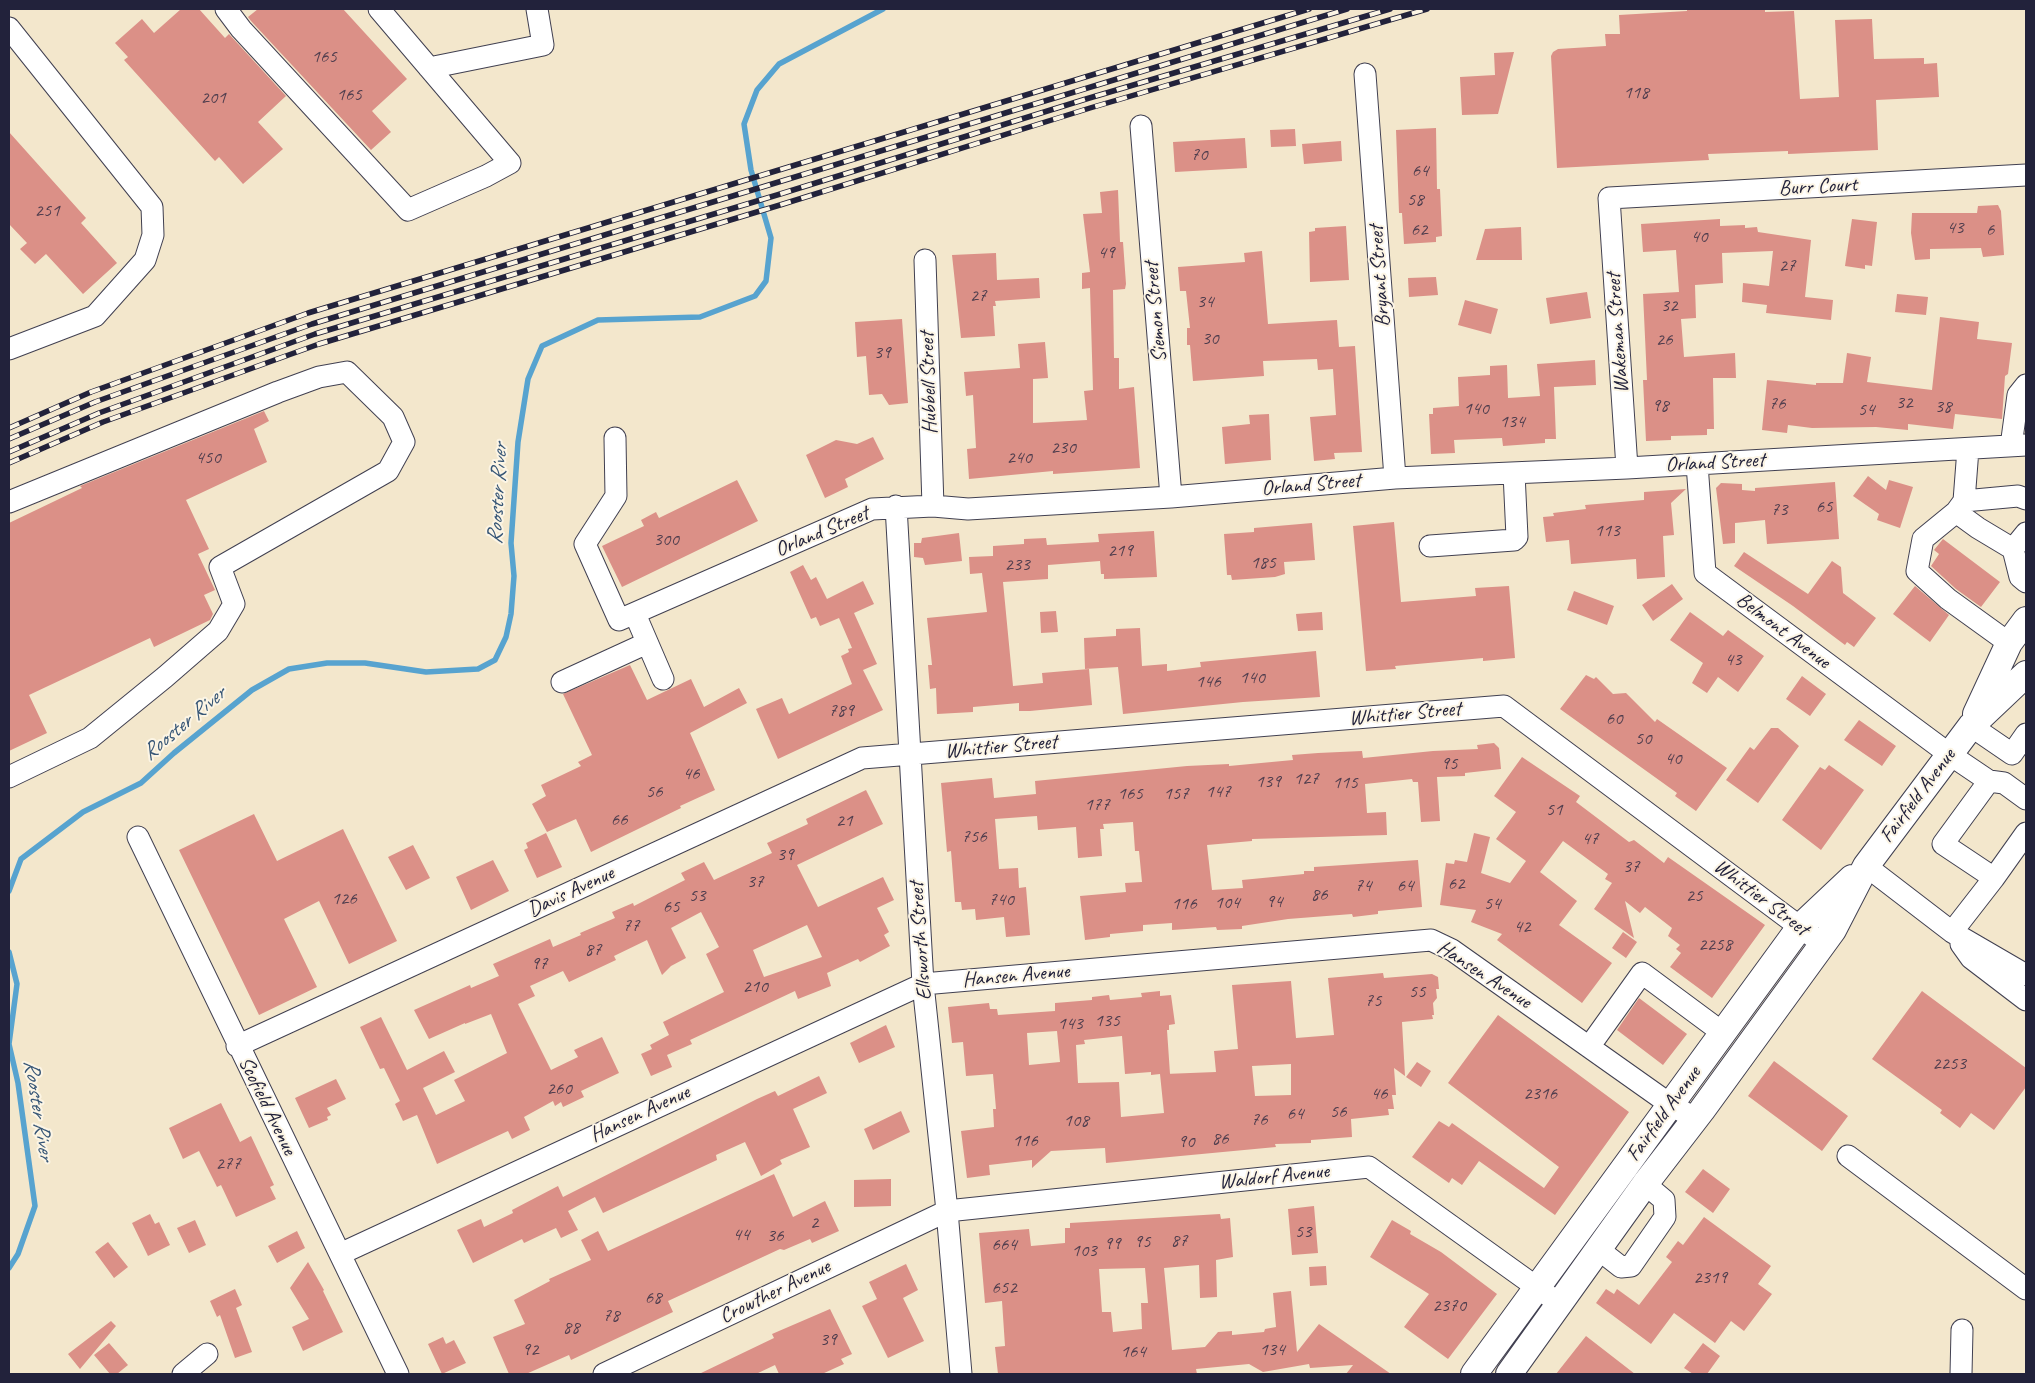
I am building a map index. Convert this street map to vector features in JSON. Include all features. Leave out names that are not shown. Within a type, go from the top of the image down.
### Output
[{"type":"main road","name":"Fairfield Avenue","points":[[1971,726],[2009,643],[2026,620]]},
{"type":"main road","name":"Fairfield Avenue","points":[[1509,1374],[1645,1184],[1696,1119],[1833,930],[1866,866],[1971,726],[2026,674]]},
{"type":"main road","name":"Fairfield Avenue","points":[[1474,1374],[1800,927],[1866,866]]},
{"type":"street","points":[[226,9],[241,29],[408,210],[486,176],[510,163],[379,9]]},
{"type":"street","points":[[429,68],[543,45],[537,9]]},
{"type":"street","points":[[9,28],[152,207],[153,235],[145,260],[95,316],[9,349]]},
{"type":"street","name":"Bryant Street","points":[[1364,74],[1395,478]]},
{"type":"street","name":"Siemon Street","points":[[1141,126],[1171,497]]},
{"type":"street","name":"Burr Court","points":[[1609,198],[2026,175]]},
{"type":"street","name":"Wakeman Street","points":[[1609,198],[1627,468]]},
{"type":"street","name":"Hubbell Street","points":[[925,260],[933,506]]},
{"type":"street","points":[[9,502],[278,392],[319,377],[348,372],[393,418],[404,442],[388,472],[220,567],[234,604],[218,631],[165,677],[90,738],[9,776]]},
{"type":"street","points":[[2018,446],[2018,395],[2026,385]]},
{"type":"street","points":[[615,438],[616,496],[585,544],[627,617],[647,643],[663,680]]},
{"type":"street","name":"Orland Street","points":[[627,617],[872,509],[896,506],[933,506],[968,509],[1171,497],[1395,478],[1627,468],[2018,446]]},
{"type":"street","points":[[1968,448],[1960,506],[1978,528],[2020,541],[2020,577],[2026,582]]},
{"type":"street","name":"Belmont Avenue","points":[[1697,464],[1705,573],[1949,754],[1989,780],[2004,783],[2026,800]]},
{"type":"street","points":[[1430,546],[1514,540],[1517,537],[1514,473]]},
{"type":"street","points":[[2009,643],[1948,599],[1917,570],[1923,540],[1960,506],[2018,496],[2026,499]]},
{"type":"street","name":"Ellsworth Street","points":[[896,506],[923,984],[947,1211],[961,1374]]},
{"type":"street","points":[[562,682],[647,643]]},
{"type":"street","name":"Whittier Street","points":[[909,755],[1504,706],[1822,944]]},
{"type":"street","points":[[1971,726],[2012,754],[2026,734]]},
{"type":"street","name":"Davis Avenue","points":[[238,1046],[862,758],[909,755]]},
{"type":"street","points":[[1989,780],[1943,844],[1994,878]]},
{"type":"street","points":[[1952,932],[2026,833]]},
{"type":"street","name":"Scofield Avenue","points":[[138,837],[398,1374]]},
{"type":"street","points":[[1866,866],[1952,932],[2026,975]]},
{"type":"street","points":[[1952,932],[1971,958],[2026,1000]]},
{"type":"street","name":"Hansen Avenue","points":[[340,1254],[923,984],[1431,940],[1452,950],[1671,1105],[1696,1119]]},
{"type":"street","points":[[1589,1047],[1642,974],[1723,1033]]},
{"type":"street","points":[[1848,1156],[2026,1289]]},
{"type":"street","name":"Waldorf Avenue","points":[[947,1211],[1369,1167],[1560,1304]]},
{"type":"street","points":[[1598,1249],[1621,1267],[1631,1266],[1665,1218],[1664,1200],[1645,1184]]},
{"type":"street","name":"Crowther Avenue","points":[[604,1374],[947,1211]]},
{"type":"street","points":[[1961,1374],[1962,1330]]},
{"type":"street","points":[[183,1374],[207,1354]]},
{"type":"building","points":[[181,9],[199,9],[225,38],[229,34],[286,96],[258,122],[283,149],[243,184],[219,157],[215,161],[124,60],[128,57],[115,43],[142,19],[154,33]]},
{"type":"building","points":[[258,9],[343,9],[407,79],[372,111],[391,132],[371,150],[251,21],[248,17]]},
{"type":"building","points":[[1687,9],[1765,9],[1765,12],[1794,11],[1800,99],[1839,97],[1835,20],[1872,19],[1874,59],[1924,58],[1924,64],[1937,63],[1939,97],[1876,100],[1878,150],[1788,154],[1788,151],[1708,154],[1709,160],[1557,168],[1551,56],[1553,52],[1558,49],[1606,46],[1605,34],[1620,34],[1619,15],[1687,11]]},
{"type":"building","points":[[1514,52],[1498,114],[1462,115],[1460,77],[1495,75],[1494,53]]},
{"type":"building","points":[[1436,128],[1437,189],[1440,189],[1442,236],[1436,237],[1436,242],[1404,244],[1402,213],[1399,213],[1396,130]]},
{"type":"building","points":[[1295,129],[1296,146],[1271,147],[1270,130]]},
{"type":"building","points":[[9,132],[86,218],[81,223],[117,263],[83,294],[46,254],[35,264],[20,249],[27,243],[9,224]]},
{"type":"building","points":[[1245,138],[1247,168],[1175,172],[1173,142]]},
{"type":"building","points":[[1341,141],[1342,161],[1304,164],[1302,144]]},
{"type":"building","points":[[1118,190],[1120,242],[1123,242],[1126,284],[1125,289],[1113,290],[1114,358],[1119,358],[1119,389],[1134,387],[1140,468],[1053,474],[1053,471],[969,479],[967,449],[976,448],[973,395],[966,396],[964,372],[1020,368],[1018,344],[1045,342],[1048,378],[1033,379],[1033,423],[1087,420],[1084,391],[1093,390],[1090,288],[1082,289],[1082,273],[1090,272],[1083,214],[1102,213],[1100,192]]},
{"type":"building","points":[[1998,205],[2001,211],[2004,255],[1983,257],[1981,248],[1930,249],[1930,259],[1915,260],[1911,233],[1912,213],[1977,213],[1978,206]]},
{"type":"building","points":[[1720,219],[1720,226],[1745,225],[1745,228],[1757,227],[1758,232],[1811,240],[1805,297],[1833,300],[1831,320],[1766,313],[1767,305],[1742,302],[1743,283],[1769,286],[1773,251],[1722,253],[1723,283],[1695,285],[1696,318],[1681,319],[1684,357],[1735,353],[1736,378],[1713,378],[1714,429],[1707,429],[1707,435],[1671,436],[1671,440],[1646,441],[1643,380],[1647,380],[1643,294],[1679,292],[1676,250],[1643,252],[1641,224]]},
{"type":"building","points":[[1852,219],[1877,222],[1872,266],[1865,265],[1865,269],[1845,266]]},
{"type":"building","points":[[1346,226],[1349,280],[1310,282],[1309,232],[1315,231],[1315,228]]},
{"type":"building","points":[[1521,227],[1522,260],[1476,260],[1485,229]]},
{"type":"building","points":[[1262,251],[1268,324],[1337,320],[1339,347],[1355,346],[1362,452],[1334,453],[1335,459],[1314,461],[1310,417],[1336,415],[1333,369],[1318,370],[1317,359],[1263,361],[1264,376],[1193,381],[1190,345],[1187,345],[1187,328],[1190,328],[1186,291],[1180,291],[1178,267],[1245,262],[1244,253]]},
{"type":"building","points":[[996,253],[997,280],[1039,278],[1040,298],[995,301],[996,306],[993,306],[995,336],[961,338],[952,255]]},
{"type":"building","points":[[1436,277],[1438,295],[1409,297],[1408,278]]},
{"type":"building","points":[[1587,292],[1591,318],[1550,324],[1546,298]]},
{"type":"building","points":[[1897,294],[1928,297],[1926,315],[1895,312]]},
{"type":"building","points":[[1465,300],[1498,309],[1491,334],[1458,325]]},
{"type":"building","points":[[1940,317],[1979,322],[1977,339],[2012,343],[2008,374],[2005,376],[2002,419],[1955,414],[1953,429],[1908,424],[1908,430],[1876,427],[1812,428],[1788,425],[1787,433],[1762,430],[1767,380],[1816,385],[1816,383],[1843,383],[1847,353],[1871,357],[1867,382],[1932,390]]},
{"type":"building","points":[[902,319],[908,403],[889,405],[882,394],[869,395],[866,356],[857,357],[855,322]]},
{"type":"building","points":[[1595,360],[1596,385],[1554,387],[1556,439],[1545,439],[1545,443],[1503,446],[1502,438],[1454,440],[1455,453],[1431,454],[1429,414],[1433,414],[1433,408],[1459,406],[1458,377],[1490,375],[1490,366],[1507,365],[1508,398],[1540,396],[1537,364]]},
{"type":"building","points":[[264,411],[269,421],[254,429],[267,462],[186,500],[209,549],[198,554],[215,590],[204,595],[213,614],[210,620],[154,647],[150,638],[29,695],[47,733],[9,751],[9,523],[82,488],[80,486]]},
{"type":"building","points":[[1269,414],[1271,460],[1225,464],[1222,427],[1250,424],[1249,415]]},
{"type":"building","points":[[873,437],[884,459],[845,479],[848,487],[825,498],[806,455],[836,440],[857,444]]},
{"type":"building","points":[[1868,476],[1886,490],[1889,480],[1913,487],[1900,528],[1877,520],[1879,514],[1853,496]]},
{"type":"building","points":[[737,480],[758,521],[622,587],[602,546],[644,526],[641,520],[656,512],[659,518]]},
{"type":"building","points":[[1835,482],[1839,539],[1767,544],[1765,520],[1735,523],[1735,543],[1723,544],[1716,488],[1721,483],[1742,484],[1742,490],[1755,491],[1755,488]]},
{"type":"building","points":[[1686,489],[1671,503],[1674,535],[1663,536],[1665,577],[1637,579],[1636,559],[1571,564],[1569,540],[1546,542],[1543,517],[1554,516],[1553,513],[1586,509],[1585,505],[1644,500],[1644,492]]},
{"type":"building","points":[[1394,522],[1401,602],[1476,596],[1475,588],[1509,586],[1515,658],[1483,661],[1483,658],[1395,666],[1396,669],[1366,671],[1353,526]]},
{"type":"building","points":[[1312,523],[1315,560],[1284,562],[1285,574],[1275,577],[1232,580],[1231,575],[1227,575],[1224,534],[1254,532],[1254,528]]},
{"type":"building","points":[[1154,531],[1157,577],[1104,579],[1104,574],[1101,574],[1100,561],[1048,565],[1048,579],[1003,582],[1013,686],[1043,683],[1042,673],[1089,669],[1092,705],[1019,711],[1019,703],[973,707],[973,712],[937,714],[936,688],[930,689],[928,665],[932,665],[927,618],[987,612],[982,573],[970,574],[969,557],[993,556],[993,546],[1024,544],[1024,539],[1046,538],[1047,545],[1099,542],[1098,534]]},
{"type":"building","points":[[959,533],[962,561],[925,565],[923,558],[914,557],[914,543],[921,543],[922,538]]},
{"type":"building","points":[[1943,539],[2000,582],[1981,607],[1956,589],[1931,566],[1939,554],[1934,550]]},
{"type":"building","points":[[1744,552],[1808,594],[1832,561],[1841,567],[1843,593],[1876,618],[1854,647],[1847,642],[1845,645],[1793,606],[1734,566]]},
{"type":"building","points":[[803,565],[811,580],[816,577],[827,599],[863,581],[874,604],[854,613],[877,664],[863,670],[883,710],[778,759],[756,709],[782,698],[789,714],[852,684],[841,656],[849,652],[848,649],[852,648],[839,618],[820,626],[816,617],[811,619],[790,572]]},
{"type":"building","points":[[1672,584],[1683,599],[1653,621],[1642,605]]},
{"type":"building","points":[[1915,586],[1949,615],[1930,642],[1893,614]]},
{"type":"building","points":[[1574,591],[1614,606],[1607,625],[1567,610]]},
{"type":"building","points":[[1056,611],[1058,632],[1041,633],[1040,612]]},
{"type":"building","points":[[1322,612],[1323,630],[1298,631],[1296,614]]},
{"type":"building","points":[[1690,612],[1723,636],[1728,630],[1764,656],[1738,692],[1718,677],[1707,693],[1692,683],[1703,663],[1670,640]]},
{"type":"building","points":[[1140,628],[1142,666],[1167,664],[1167,671],[1201,667],[1200,662],[1316,651],[1320,697],[1243,702],[1123,714],[1118,667],[1085,669],[1084,638],[1116,636],[1116,629]]},
{"type":"building","points":[[630,665],[647,700],[691,679],[704,707],[739,688],[747,703],[690,733],[715,790],[591,852],[576,819],[547,832],[532,804],[546,796],[541,785],[581,766],[578,762],[592,755],[563,694]]},
{"type":"building","points":[[1586,675],[1594,679],[1596,677],[1613,694],[1626,693],[1655,722],[1657,719],[1727,768],[1696,811],[1675,796],[1677,793],[1560,709]]},
{"type":"building","points":[[1802,676],[1826,694],[1810,716],[1786,699]]},
{"type":"building","points":[[1859,720],[1896,746],[1882,766],[1844,740]]},
{"type":"building","points":[[1771,728],[1778,728],[1799,746],[1758,803],[1726,780],[1750,747],[1754,750]]},
{"type":"building","points":[[1494,743],[1499,748],[1501,769],[1465,773],[1465,776],[1437,777],[1440,821],[1421,822],[1418,782],[1413,782],[1412,779],[1365,784],[1367,813],[1386,812],[1387,835],[1252,839],[1252,841],[1207,845],[1212,890],[1243,888],[1242,880],[1304,874],[1304,871],[1314,871],[1314,867],[1418,860],[1422,907],[1378,911],[1378,914],[1353,917],[1352,914],[1288,919],[1242,926],[1242,929],[1217,930],[1216,927],[1172,930],[1172,923],[1143,925],[1143,931],[1110,934],[1110,937],[1085,940],[1080,896],[1126,892],[1125,883],[1142,882],[1139,851],[1135,851],[1133,822],[1103,824],[1104,829],[1100,829],[1102,856],[1078,858],[1076,827],[1038,830],[1037,816],[995,819],[999,869],[1018,868],[1019,888],[1026,887],[1030,935],[1006,937],[1004,917],[976,920],[975,909],[962,910],[961,902],[955,902],[951,851],[947,852],[941,783],[992,778],[994,798],[1036,794],[1035,781],[1187,766],[1229,764],[1229,766],[1293,760],[1292,755],[1362,751],[1363,758],[1433,751],[1478,749],[1477,745]]},
{"type":"building","points":[[1522,757],[1580,796],[1576,802],[1629,842],[1634,840],[1664,863],[1668,857],[1765,925],[1712,998],[1670,967],[1681,953],[1676,949],[1680,945],[1668,936],[1672,928],[1645,907],[1640,913],[1625,901],[1634,938],[1594,909],[1612,883],[1605,879],[1608,874],[1563,841],[1540,872],[1577,901],[1559,925],[1612,963],[1582,1003],[1497,940],[1502,934],[1471,922],[1476,910],[1440,905],[1446,863],[1454,864],[1455,860],[1467,862],[1474,833],[1490,837],[1481,873],[1510,883],[1526,861],[1496,839],[1516,812],[1494,796]]},
{"type":"building","points":[[1829,765],[1864,790],[1821,850],[1782,820],[1820,767],[1825,770]]},
{"type":"building","points":[[866,790],[883,824],[797,865],[818,907],[883,877],[894,900],[877,908],[889,932],[884,935],[890,946],[860,962],[858,959],[827,973],[831,986],[798,999],[795,991],[690,1040],[692,1044],[667,1055],[672,1067],[651,1076],[641,1054],[652,1049],[650,1045],[669,1035],[663,1022],[724,992],[706,954],[719,947],[701,912],[671,928],[686,958],[671,966],[662,975],[647,940],[614,956],[616,960],[569,982],[563,971],[530,986],[535,996],[518,1004],[551,1070],[578,1057],[574,1050],[602,1037],[619,1073],[581,1091],[584,1097],[563,1107],[561,1102],[555,1106],[553,1101],[524,1117],[530,1130],[512,1139],[508,1131],[437,1164],[417,1115],[403,1121],[395,1104],[400,1101],[384,1068],[380,1069],[360,1027],[381,1017],[407,1070],[444,1051],[455,1072],[423,1088],[436,1115],[465,1101],[454,1080],[507,1053],[491,1014],[429,1039],[414,1010],[470,985],[471,988],[499,976],[493,964],[550,939],[553,947],[615,918],[612,912],[633,903],[634,906],[685,880],[681,873],[704,862],[714,880],[772,853],[767,843],[808,824],[806,819]],"holes":[[[807,925],[822,957],[764,977],[753,950]]]},
{"type":"building","points":[[254,814],[277,861],[343,829],[397,941],[349,964],[319,901],[284,919],[317,987],[259,1015],[179,850]]},
{"type":"building","points":[[546,833],[562,867],[537,878],[524,850],[528,848],[526,843]]},
{"type":"building","points":[[413,845],[430,878],[406,890],[388,857]]},
{"type":"building","points":[[493,860],[509,891],[471,910],[456,877]]},
{"type":"building","points":[[1623,932],[1637,942],[1626,958],[1612,948]]},
{"type":"building","points":[[1383,973],[1384,978],[1432,974],[1438,977],[1439,989],[1436,989],[1437,998],[1433,1003],[1433,1019],[1402,1022],[1405,1076],[1394,1068],[1396,1095],[1392,1095],[1394,1109],[1388,1109],[1389,1115],[1351,1119],[1352,1137],[1311,1140],[1311,1143],[1275,1144],[1276,1147],[1106,1163],[1105,1148],[1051,1151],[1032,1168],[1032,1160],[989,1165],[990,1175],[967,1178],[961,1131],[994,1127],[993,1109],[996,1109],[993,1074],[966,1076],[963,1042],[952,1043],[948,1007],[989,1003],[990,1009],[997,1009],[998,1015],[1055,1011],[1055,1003],[1092,1000],[1092,997],[1109,995],[1110,1000],[1142,997],[1141,993],[1160,991],[1160,996],[1171,995],[1175,1024],[1169,1025],[1169,1030],[1167,1030],[1170,1074],[1216,1072],[1214,1051],[1238,1049],[1232,985],[1291,981],[1296,1038],[1334,1035],[1328,978]],"holes":[[[1057,1031],[1060,1062],[1029,1065],[1027,1033]],[[1122,1036],[1125,1074],[1151,1072],[1151,1075],[1160,1074],[1164,1113],[1121,1117],[1119,1082],[1078,1083],[1076,1045],[1085,1044],[1084,1040]],[[1291,1064],[1291,1095],[1255,1096],[1252,1066]]]},
{"type":"building","points":[[1922,991],[2026,1068],[2026,1087],[1994,1130],[1971,1113],[1960,1128],[1940,1113],[1942,1110],[1872,1059]]},
{"type":"building","points":[[1639,998],[1687,1034],[1663,1065],[1617,1030]]},
{"type":"building","points":[[1498,1015],[1629,1112],[1555,1215],[1479,1161],[1462,1185],[1452,1178],[1449,1183],[1412,1157],[1439,1121],[1449,1127],[1452,1123],[1544,1188],[1559,1167],[1448,1083]]},
{"type":"building","points":[[886,1025],[895,1047],[859,1063],[850,1043]]},
{"type":"building","points":[[1774,1061],[1848,1116],[1822,1151],[1748,1096]]},
{"type":"building","points":[[1417,1062],[1431,1071],[1421,1087],[1406,1077]]},
{"type":"building","points":[[819,1076],[827,1093],[793,1109],[810,1147],[780,1160],[782,1164],[761,1176],[745,1142],[716,1155],[717,1160],[603,1213],[595,1197],[568,1211],[578,1230],[561,1238],[556,1228],[524,1243],[522,1239],[473,1263],[457,1230],[481,1219],[484,1227],[513,1213],[512,1210],[558,1186],[563,1197],[757,1099],[775,1091],[778,1096]]},
{"type":"building","points":[[336,1079],[346,1099],[327,1108],[331,1115],[327,1117],[328,1120],[309,1128],[295,1098]]},
{"type":"building","points":[[221,1103],[240,1142],[251,1136],[274,1185],[270,1187],[276,1199],[236,1217],[221,1185],[217,1187],[199,1151],[183,1159],[169,1128]]},
{"type":"building","points":[[901,1111],[910,1132],[873,1150],[864,1129]]},
{"type":"building","points":[[1703,1169],[1730,1189],[1713,1213],[1685,1192]]},
{"type":"building","points":[[774,1174],[793,1217],[825,1201],[839,1231],[812,1243],[810,1239],[784,1250],[780,1249],[668,1301],[673,1312],[571,1360],[569,1355],[526,1374],[509,1374],[493,1337],[525,1324],[514,1300],[550,1281],[549,1279],[591,1260],[581,1240],[598,1231],[608,1251]]},
{"type":"building","points":[[891,1179],[891,1206],[854,1207],[854,1180]]},
{"type":"building","points":[[1314,1206],[1318,1253],[1292,1255],[1288,1209]]},
{"type":"building","points":[[150,1214],[155,1224],[159,1222],[170,1245],[148,1256],[132,1223]]},
{"type":"building","points":[[1220,1214],[1221,1219],[1230,1218],[1233,1257],[1216,1260],[1217,1297],[1200,1298],[1199,1265],[1164,1268],[1172,1350],[1205,1347],[1218,1332],[1232,1331],[1232,1335],[1264,1332],[1265,1329],[1276,1327],[1273,1293],[1291,1291],[1297,1352],[1319,1324],[1391,1374],[1346,1374],[1353,1365],[1310,1368],[1309,1364],[1263,1372],[1249,1364],[1196,1369],[1197,1374],[998,1374],[995,1347],[1005,1346],[1002,1301],[985,1303],[979,1233],[1029,1229],[1031,1246],[1065,1243],[1065,1228],[1070,1228],[1070,1223]],"holes":[[[1145,1268],[1148,1303],[1141,1303],[1142,1329],[1113,1332],[1111,1312],[1102,1312],[1099,1269]]]},
{"type":"building","points":[[1704,1217],[1771,1266],[1758,1284],[1772,1294],[1744,1331],[1731,1321],[1715,1343],[1674,1313],[1651,1344],[1596,1303],[1606,1289],[1614,1294],[1617,1289],[1639,1305],[1672,1262],[1666,1257],[1678,1241],[1683,1245]]},
{"type":"building","points":[[195,1220],[206,1245],[189,1253],[177,1228]]},
{"type":"building","points":[[1392,1220],[1411,1231],[1410,1234],[1441,1252],[1497,1294],[1448,1359],[1404,1327],[1429,1294],[1370,1257]]},
{"type":"building","points":[[297,1231],[305,1248],[277,1263],[268,1246]]},
{"type":"building","points":[[108,1242],[128,1267],[114,1278],[95,1252]]},
{"type":"building","points":[[308,1262],[324,1290],[343,1332],[303,1351],[292,1327],[309,1319],[290,1288]]},
{"type":"building","points":[[906,1264],[918,1290],[903,1298],[924,1341],[888,1358],[862,1306],[877,1299],[869,1282]]},
{"type":"building","points":[[1326,1266],[1327,1285],[1310,1286],[1309,1267]]},
{"type":"building","points":[[235,1289],[242,1305],[236,1308],[252,1352],[235,1358],[220,1315],[217,1317],[210,1301]]},
{"type":"building","points":[[830,1309],[852,1354],[841,1359],[844,1364],[822,1374],[779,1374],[775,1365],[756,1374],[699,1374],[774,1338],[772,1334]]},
{"type":"building","points":[[111,1321],[116,1326],[80,1369],[68,1354]]},
{"type":"building","points":[[1586,1336],[1635,1374],[1556,1374]]},
{"type":"building","points":[[443,1337],[446,1344],[454,1340],[466,1363],[442,1374],[428,1344]]},
{"type":"building","points":[[109,1343],[128,1365],[117,1374],[110,1374],[94,1355]]},
{"type":"building","points":[[1703,1343],[1720,1356],[1707,1374],[1693,1374],[1684,1368]]},
{"type":"waterway","name":"Rooster River","points":[[9,891],[21,859],[83,812],[141,783],[174,753],[252,690],[289,669],[327,663],[365,663],[426,672],[478,669],[495,660],[506,637],[511,614],[514,576],[511,543],[518,442],[528,379],[542,346],[598,320],[700,317],[755,296],[766,281],[771,238],[751,170],[744,124],[757,90],[779,64],[883,9]]},
{"type":"waterway","name":"Rooster River","points":[[9,952],[17,984],[9,1044],[18,1083],[35,1206],[18,1254],[9,1268]]},
{"type":"railway","points":[[9,428],[91,392],[308,313],[1309,9]]},
{"type":"railway","points":[[9,439],[95,402],[312,324],[1347,9]]},
{"type":"railway","points":[[9,452],[99,413],[315,334],[777,195],[1086,99],[1390,9]]},
{"type":"railway","points":[[9,463],[103,422],[319,344],[780,205],[1090,108],[1427,9]]}]
